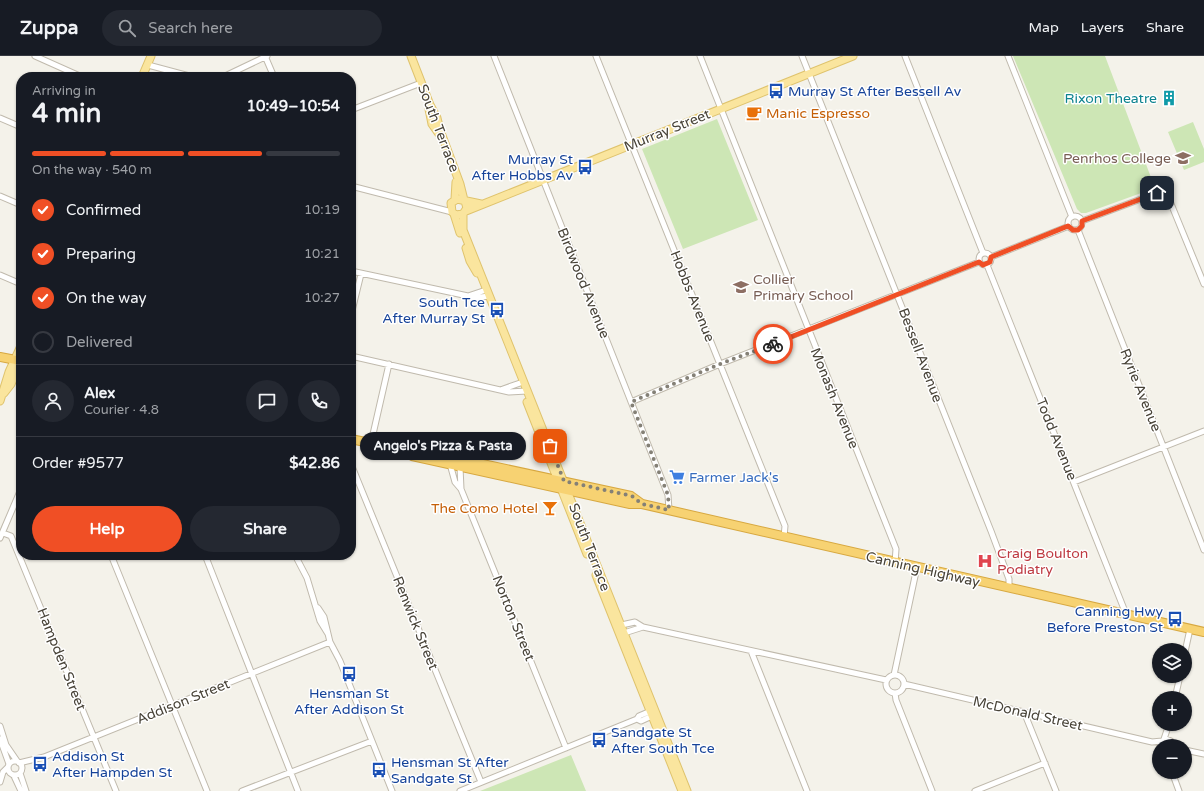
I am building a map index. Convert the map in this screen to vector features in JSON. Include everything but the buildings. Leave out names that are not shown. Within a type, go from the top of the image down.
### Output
[{"type":"highway","points":[[0,357],[16,360]]},
{"type":"highway","name":"Canning Highway","points":[[356,440],[407,452],[412,456],[460,467],[630,504],[642,504],[1204,632]]},
{"type":"highway","name":"Canning Highway","points":[[407,452],[413,449],[560,480],[632,496],[642,504]]},
{"type":"main road","points":[[144,72],[151,56]]},
{"type":"main road","name":"South Terrace","points":[[407,56],[438,122],[460,184],[464,201],[467,206],[463,230],[486,293],[618,625],[682,791]]},
{"type":"main road","name":"South Terrace","points":[[411,56],[430,111],[432,124],[439,135],[457,183],[453,201],[453,213],[470,262],[476,270],[486,293]]},
{"type":"main road","name":"Murray Street","points":[[465,212],[543,179],[853,56]]},
{"type":"main road","points":[[453,201],[481,204]]},
{"type":"main road","points":[[453,213],[465,212]]},
{"type":"main road","points":[[1,398],[16,367]]},
{"type":"main road","name":"South Terrace","points":[[652,713],[687,791]]},
{"type":"street","points":[[35,56],[71,72]]},
{"type":"street","points":[[233,72],[266,56],[272,72]]},
{"type":"street","name":"Birdwood Avenue","points":[[494,56],[668,495],[669,510]]},
{"type":"street","name":"Hobbs Avenue","points":[[596,56],[785,526],[784,537]]},
{"type":"street","name":"Monash Avenue","points":[[700,56],[896,549],[895,562]]},
{"type":"street","name":"Bessell Avenue","points":[[802,56],[994,539],[1009,579],[1009,588]]},
{"type":"street","points":[[905,56],[983,253]]},
{"type":"street","points":[[1008,56],[1072,217]]},
{"type":"street","points":[[148,64],[176,72]]},
{"type":"street","points":[[356,108],[420,83]]},
{"type":"street","points":[[0,118],[16,125]]},
{"type":"street","points":[[356,187],[438,207],[453,213]]},
{"type":"street","points":[[1082,221],[1157,193],[1169,195],[1203,280]]},
{"type":"street","points":[[0,196],[16,204]]},
{"type":"street","points":[[438,207],[453,201]]},
{"type":"street","points":[[1068,226],[1069,219],[1072,217],[1077,216],[1082,221]]},
{"type":"street","points":[[1068,226],[1073,230],[1078,230],[1082,226],[1082,221]]},
{"type":"street","points":[[991,257],[1068,226]]},
{"type":"street","name":"Ryrie Avenue","points":[[1078,230],[1204,550]]},
{"type":"street","points":[[983,253],[987,253],[991,257]]},
{"type":"street","points":[[979,262],[979,256],[983,253]]},
{"type":"street","points":[[979,262],[983,265],[987,265],[990,262],[991,257]]},
{"type":"street","points":[[631,402],[720,364],[979,262]]},
{"type":"street","name":"Todd Avenue","points":[[987,265],[1126,614]]},
{"type":"street","points":[[356,272],[473,298],[486,293]]},
{"type":"street","points":[[356,294],[361,274]]},
{"type":"street","points":[[0,275],[16,282]]},
{"type":"street","points":[[356,357],[502,389],[509,392],[525,391]]},
{"type":"street","points":[[371,443],[389,364]]},
{"type":"street","points":[[502,389],[521,383]]},
{"type":"street","points":[[1074,482],[1204,431]]},
{"type":"street","name":"Norton Street","points":[[450,464],[455,482],[461,489],[566,748]]},
{"type":"street","name":"Norton Street","points":[[460,467],[461,489]]},
{"type":"street","name":"Renwick Street","points":[[356,476],[481,782]]},
{"type":"street","points":[[0,538],[16,502]]},
{"type":"street","name":"Hampden Street","points":[[3,533],[11,536],[16,548]]},
{"type":"street","name":"Hampden Street","points":[[21,560],[116,791]]},
{"type":"street","points":[[113,560],[207,791]]},
{"type":"street","points":[[207,560],[298,791]]},
{"type":"street","points":[[298,560],[307,578],[323,627],[328,634],[330,642],[340,661],[392,791]]},
{"type":"street","points":[[894,675],[917,567]]},
{"type":"street","points":[[618,625],[634,622],[643,627],[886,680]]},
{"type":"street","points":[[621,634],[643,627]]},
{"type":"street","points":[[1187,643],[1190,628]]},
{"type":"street","name":"Addison Street","points":[[8,766],[12,761],[18,762],[36,760],[94,738],[330,642]]},
{"type":"street","points":[[751,651],[807,791]]},
{"type":"street","points":[[894,675],[900,677],[904,684],[902,690],[895,693],[887,689],[886,680],[890,676],[894,675]]},
{"type":"street","name":"McDonald Street","points":[[904,684],[1152,742]]},
{"type":"street","points":[[895,693],[896,700],[932,791]]},
{"type":"street","points":[[1024,712],[1056,791]]},
{"type":"street","points":[[460,791],[637,719],[641,721],[652,713]]},
{"type":"street","points":[[0,726],[6,745],[18,762],[26,791]]},
{"type":"street","points":[[0,739],[8,766],[21,791]]},
{"type":"street","points":[[242,791],[372,741]]},
{"type":"street","points":[[1192,751],[1204,754]]},
{"type":"street","name":"Addison Street","points":[[0,783],[5,777],[21,771],[36,760]]},
{"type":"street","points":[[975,791],[1045,763]]},
{"type":"street","points":[[0,783],[3,772],[8,766]]},
{"type":"street","points":[[1175,779],[1180,791]]},
{"type":"green space","points":[[1013,56],[1105,56],[1155,188],[1086,213],[1081,213],[1077,209]]},
{"type":"green space","points":[[717,119],[758,220],[683,249],[642,149]]},
{"type":"green space","points":[[1193,122],[1204,149],[1204,162],[1184,170],[1168,132]]},
{"type":"green space","points":[[571,755],[586,791],[480,791]]},
{"type":"way so far","points":[[550,446],[564,481],[632,496],[642,504],[669,510],[670,502],[668,495],[631,402],[720,364],[773,344]]},
{"type":"place","name":"Murray St After Bessell Av","points":[[776,91]]},
{"type":"place","name":"Rixon Theatre","points":[[1169,98]]},
{"type":"place","name":"Manic Espresso","points":[[754,113]]},
{"type":"place","name":"Penrhos College","points":[[1183,158]]},
{"type":"place","name":"Murray St After Hobbs Av","points":[[585,167]]},
{"type":"place","name":"Collier Primary School","points":[[741,287]]},
{"type":"place","name":"South Tce After Murray St","points":[[497,310]]},
{"type":"place","name":"Angelo's Pizza & Pasta","points":[[550,446]]},
{"type":"place","name":"Farmer Jack's","points":[[677,477]]},
{"type":"place","name":"The Como Hotel","points":[[550,508]]},
{"type":"place","name":"Craig Boulton Podiatry","points":[[985,561]]},
{"type":"place","name":"Canning Hwy Before Preston St","points":[[1175,619]]},
{"type":"place","name":"Hensman St After Addison St","points":[[349,674]]},
{"type":"place","name":"Sandgate St After South Tce","points":[[599,740]]},
{"type":"place","name":"Addison St After Hampden St","points":[[40,764]]},
{"type":"place","name":"Hensman St After Sandgate St","points":[[379,770]]},
{"type":"route","points":[[773,344],[979,262],[983,265],[987,265],[991,261],[991,257],[1068,226],[1073,230],[1078,230],[1082,226],[1082,221],[1157,193]]}]
